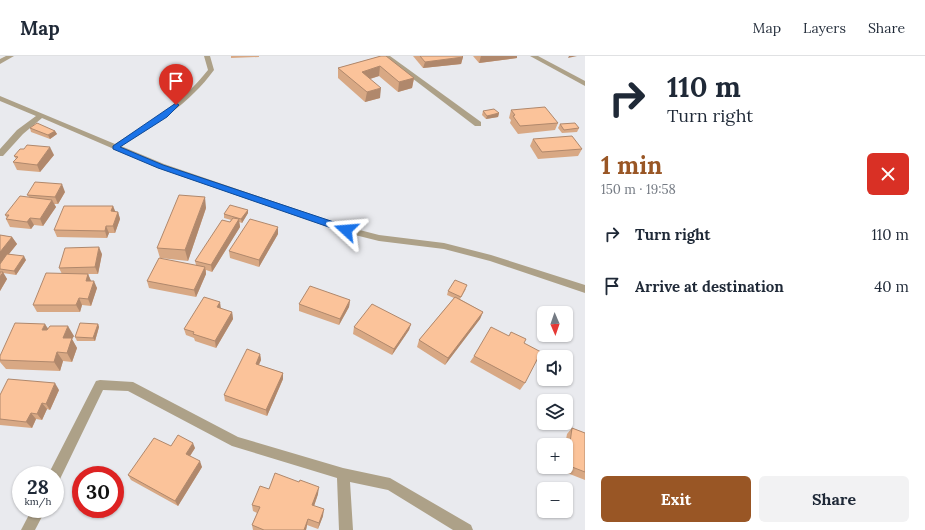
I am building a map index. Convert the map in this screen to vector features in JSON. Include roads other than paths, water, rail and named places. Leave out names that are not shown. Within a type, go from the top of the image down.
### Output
[{"type":"street","points":[[0,62],[11,56]]},
{"type":"street","points":[[115,147],[164,116],[202,81],[211,70],[207,56]]},
{"type":"street","points":[[386,56],[478,124]]},
{"type":"street","points":[[533,56],[585,84]]},
{"type":"street","points":[[0,98],[161,166],[346,230],[379,238],[444,246],[491,258],[585,289]]},
{"type":"street","points":[[0,154],[20,132],[42,115]]},
{"type":"street","points":[[60,466],[100,385],[129,386],[236,442],[343,474],[390,484],[466,530]]},
{"type":"street","points":[[343,474],[346,530]]},
{"type":"street","points":[[28,530],[34,518]]}]
